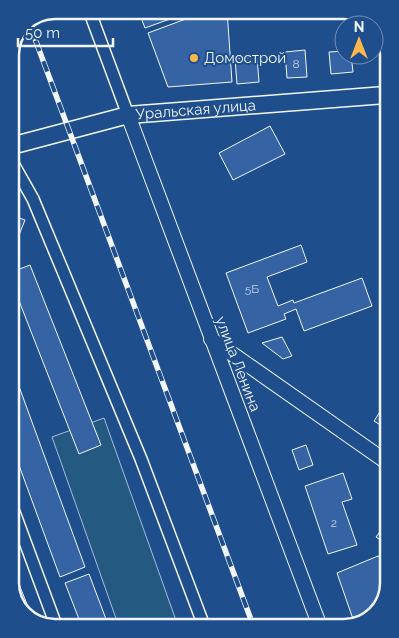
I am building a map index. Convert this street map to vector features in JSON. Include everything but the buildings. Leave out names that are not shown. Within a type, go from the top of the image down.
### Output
[{"type":"main road","name":"Уральская улица","points":[[19,144],[68,129],[128,115],[380,95]]},
{"type":"street","points":[[92,19],[128,115]]},
{"type":"street","name":"улица Ленина","points":[[128,115],[317,619]]},
{"type":"street","points":[[19,173],[33,199],[140,459],[201,619]]},
{"type":"street","points":[[211,339],[380,457]]},
{"type":"street","points":[[19,525],[54,619]]},
{"type":"shaded area","points":[[104,418],[176,619],[116,619],[52,437]]},
{"type":"railway","points":[[31,28],[251,619]]},
{"type":"place","name":"Домострой","points":[[194,58]]}]
